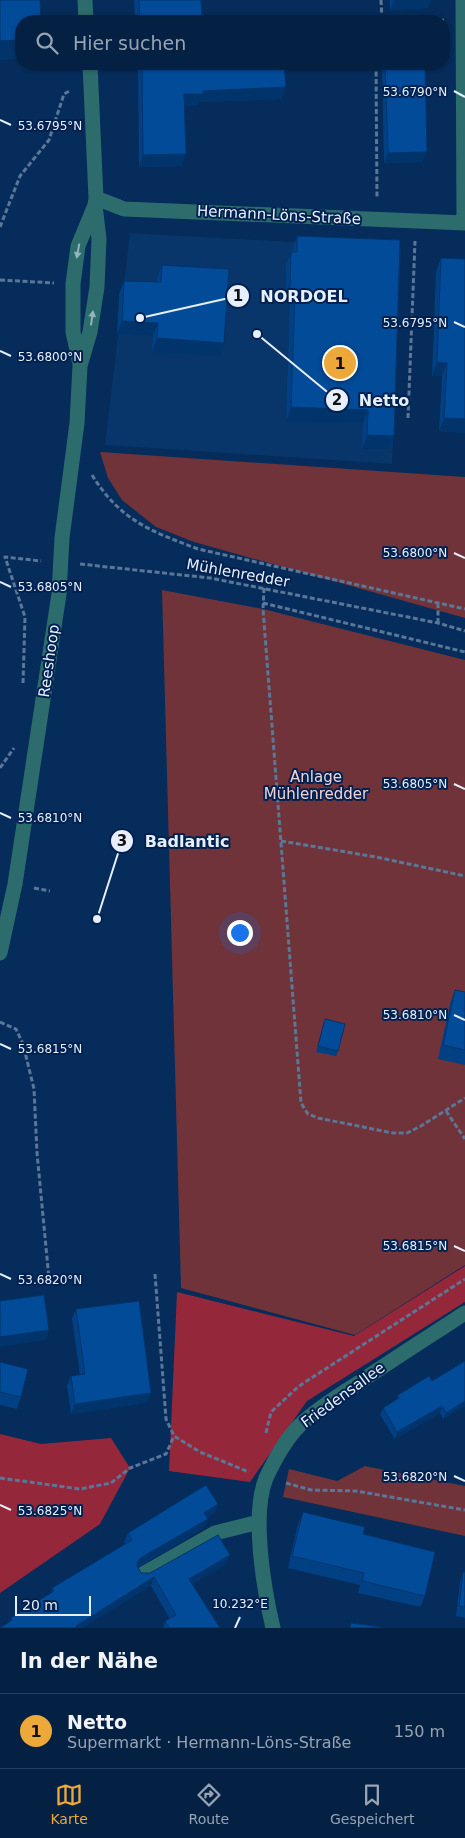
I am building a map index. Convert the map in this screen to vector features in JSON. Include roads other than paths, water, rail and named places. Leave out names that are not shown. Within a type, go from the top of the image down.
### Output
[{"type":"street","points":[[85,0],[86,15]]},
{"type":"street","points":[[463,0],[464,223]]},
{"type":"street","name":"Reeshoop","points":[[0,953],[4,922],[17,874],[59,594],[60,563],[77,423],[80,366],[90,332],[97,287],[99,239],[95,202],[90,71]]},
{"type":"street","name":"Hermann-Löns-Straße","points":[[95,202],[124,209],[464,223]]},
{"type":"street","name":"Reeshoop","points":[[80,366],[73,332],[73,284],[78,246],[95,202]]},
{"type":"street","name":"Friedensallee","points":[[273,1628],[260,1550],[259,1522],[266,1479],[292,1435],[298,1427],[321,1407],[465,1313]]},
{"type":"street","points":[[143,1574],[215,1533],[259,1522]]},
{"type":"place","name":"NORDOEL","points":[[140,318]]},
{"type":"place","name":"Netto","points":[[257,334]]},
{"type":"place","name":"Netto","points":[[340,363]]},
{"type":"place","name":"Badlantic","points":[[97,919]]},
{"type":"park label","name":"Anlage Mühlenredder","points":[[316,786]]}]
